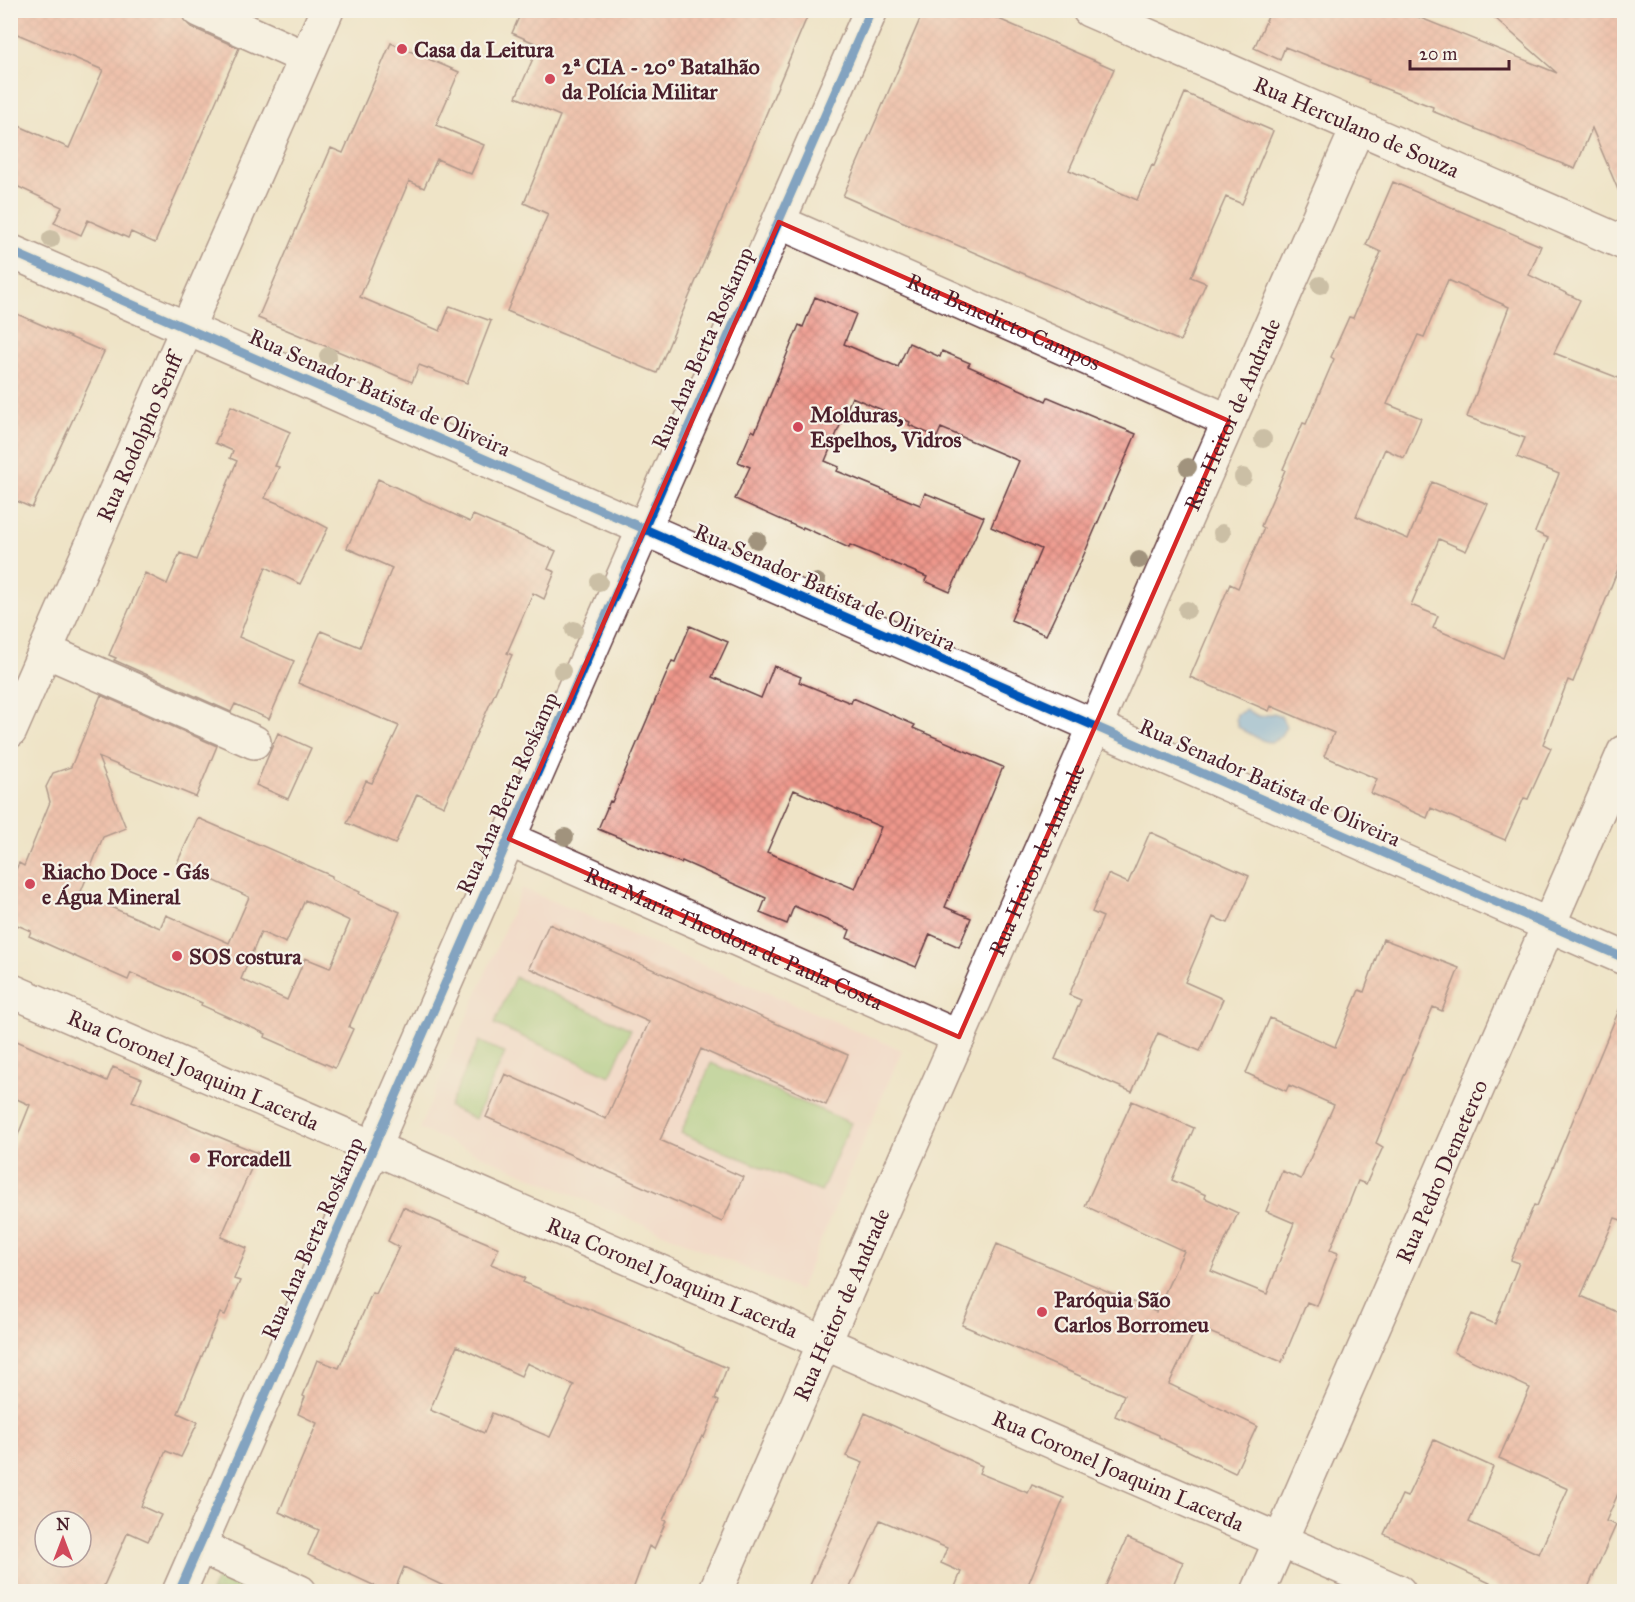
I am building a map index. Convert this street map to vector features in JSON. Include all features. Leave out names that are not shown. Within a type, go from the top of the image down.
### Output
[{"type":"street","points":[[199,10],[306,58]]},
{"type":"street","name":"Rua Rodolpho Senff","points":[[10,731],[327,10]]},
{"type":"street","name":"Rua Ana Berta Roskamp","points":[[179,1592],[872,10]]},
{"type":"street","name":"Rua Herculano de Souza","points":[[1089,10],[1624,243]]},
{"type":"street","name":"Rua Heitor de Andrade","points":[[715,1592],[1358,127]]},
{"type":"street","name":"Rua Benedicto Campos","points":[[779,222],[1228,421]]},
{"type":"street","name":"Rua Senador Batista de Oliveira","points":[[10,251],[1624,958]]},
{"type":"street","points":[[46,651],[254,742]]},
{"type":"street","name":"Rua Pedro Demeterco","points":[[1258,1592],[1624,752]]},
{"type":"street","name":"Rua Maria Theodora de Paula Costa","points":[[508,839],[959,1036]]},
{"type":"street","name":"Rua Coronel Joaquim Lacerda","points":[[10,990],[1399,1592]]},
{"type":"street","points":[[199,1546],[300,1592]]},
{"type":"highlighted area","points":[[779,222],[1229,421],[959,1037],[509,839]]},
{"type":"shaded area","points":[[522,888],[902,1050],[799,1291],[419,1129]]},
{"type":"green space","points":[[515,977],[631,1029],[610,1076],[494,1024]]},
{"type":"green space","points":[[479,1041],[505,1053],[475,1119],[449,1107]]},
{"type":"green space","points":[[711,1063],[851,1123],[821,1192],[681,1133]]},
{"type":"green space","points":[[221,1570],[269,1592],[211,1592]]},
{"type":"water","points":[[1246,710],[1259,716],[1274,713],[1281,716],[1286,726],[1276,740],[1265,742],[1238,727],[1237,714]]},
{"type":"building","points":[[10,10],[180,10],[184,20],[191,27],[239,48],[155,243],[131,232],[128,238],[88,220],[81,235],[54,223],[62,207],[10,183],[10,122],[69,148],[103,70],[10,31]]},
{"type":"building","points":[[522,10],[810,10],[657,373],[507,311],[548,214],[524,203],[560,116],[516,97],[539,45],[512,33]]},
{"type":"building","points":[[924,10],[978,10],[1114,69],[1069,170],[1137,200],[1185,93],[1273,131],[1242,204],[1226,197],[1191,277],[1206,283],[1180,341],[843,196]]},
{"type":"building","points":[[1271,10],[1401,10],[1557,73],[1486,10],[1624,10],[1624,204],[1592,128],[1575,169],[1432,111],[1433,107],[1368,82],[1369,80],[1285,47],[1280,60],[1254,48]]},
{"type":"building","points":[[391,43],[459,72],[436,125],[484,145],[471,174],[437,159],[424,188],[409,181],[360,297],[440,331],[450,306],[491,321],[467,383],[419,365],[412,382],[258,318],[331,148],[343,153]]},
{"type":"building","points":[[1393,182],[1541,246],[1529,275],[1580,300],[1554,353],[1624,380],[1624,554],[1573,682],[1568,680],[1543,744],[1551,748],[1528,799],[1524,798],[1505,840],[1431,808],[1427,818],[1371,793],[1377,779],[1324,756],[1334,733],[1271,706],[1269,711],[1190,677],[1230,584],[1238,588],[1264,528],[1261,526],[1285,470],[1283,469],[1303,423],[1306,424],[1334,359],[1331,357],[1349,317],[1353,318],[1381,252],[1366,245]],"holes":[[[1448,280],[1509,307],[1467,417],[1525,438],[1517,457],[1559,474],[1535,532],[1548,538],[1503,658],[1433,628],[1438,616],[1411,605],[1439,539],[1466,551],[1488,504],[1432,482],[1408,539],[1356,516],[1385,449],[1404,458],[1421,418],[1387,404],[1418,335],[1424,337]]]},
{"type":"building","points":[[815,297],[856,314],[844,344],[898,367],[909,343],[940,357],[942,351],[970,363],[968,366],[1046,401],[1048,397],[1136,434],[1079,566],[1046,635],[1011,620],[1041,549],[991,527],[1019,461],[941,428],[937,437],[909,425],[910,422],[852,397],[825,461],[839,467],[837,471],[920,505],[925,493],[984,517],[950,592],[925,581],[927,577],[850,545],[849,548],[803,527],[802,529],[735,499],[750,467],[738,462],[752,430],[755,432],[799,325],[803,327]]},
{"type":"building","points":[[10,311],[104,352],[32,508],[10,498]]},
{"type":"building","points":[[231,406],[290,432],[275,466],[279,467],[265,498],[328,528],[300,584],[266,567],[239,637],[294,661],[269,719],[235,704],[231,712],[114,660],[116,658],[109,655],[145,573],[167,584],[180,553],[196,560],[237,461],[230,458],[233,451],[215,443]]},
{"type":"building","points":[[378,479],[470,522],[473,515],[556,551],[548,569],[555,572],[544,599],[533,593],[507,653],[512,655],[444,806],[417,794],[395,844],[347,823],[366,781],[372,783],[399,726],[298,683],[321,631],[360,647],[392,568],[347,548]]},
{"type":"building","points":[[690,626],[728,642],[712,677],[761,698],[774,666],[801,677],[799,682],[851,703],[853,698],[915,725],[913,728],[1003,767],[945,907],[971,918],[959,947],[930,934],[916,967],[847,938],[850,930],[794,906],[787,924],[760,913],[766,898],[682,861],[681,863],[598,829],[610,801],[612,802],[672,661],[675,662]],"holes":[[[794,790],[881,827],[855,889],[767,852]]]},
{"type":"building","points":[[101,695],[217,746],[196,797],[98,757],[126,828],[103,837],[80,894],[160,928],[166,915],[229,943],[249,897],[177,863],[198,818],[332,876],[332,879],[360,892],[359,894],[400,912],[349,1027],[353,1029],[335,1068],[265,1037],[266,1034],[201,1005],[202,1003],[131,973],[128,980],[29,936],[31,931],[10,922],[10,882],[19,863],[24,866],[50,802],[46,787],[53,773],[71,767]],"holes":[[[305,900],[350,921],[330,968],[305,958],[287,1000],[241,979],[261,932],[286,943]]]},
{"type":"building","points":[[278,733],[311,748],[288,799],[256,785]]},
{"type":"building","points":[[1150,832],[1249,876],[1228,923],[1213,917],[1185,982],[1223,999],[1200,1051],[1158,1033],[1132,1092],[1055,1059],[1081,1000],[1069,995],[1103,917],[1092,912],[1108,874],[1128,883]]},
{"type":"building","points":[[549,924],[848,1055],[826,1105],[701,1049],[660,1140],[743,1177],[722,1222],[486,1117],[505,1074],[606,1119],[649,1022],[529,968]]},
{"type":"building","points":[[1383,939],[1459,968],[1442,1011],[1433,1007],[1376,1143],[1383,1147],[1366,1184],[1358,1181],[1330,1250],[1338,1253],[1317,1306],[1307,1302],[1282,1362],[1197,1327],[1169,1384],[1257,1426],[1235,1473],[1115,1416],[1124,1395],[962,1325],[997,1244],[1156,1312],[1184,1251],[1085,1206],[1132,1101],[1194,1128],[1172,1180],[1238,1213],[1211,1271],[1267,1294],[1294,1223],[1266,1211],[1282,1171],[1301,1179],[1334,1105],[1289,1085],[1286,1091],[1246,1073],[1270,1018],[1335,1047],[1359,990],[1364,992]]},
{"type":"building","points":[[1624,998],[1624,1221],[1615,1218],[1581,1296],[1624,1315],[1624,1480],[1606,1521],[1616,1525],[1586,1592],[1509,1592],[1384,1534],[1402,1495],[1407,1497],[1434,1440],[1493,1467],[1469,1522],[1539,1554],[1568,1489],[1499,1458],[1530,1388],[1454,1352],[1472,1314],[1495,1324],[1519,1263],[1511,1260],[1534,1205],[1537,1206]]},
{"type":"building","points":[[10,1038],[107,1081],[113,1067],[142,1079],[132,1101],[258,1153],[221,1237],[247,1248],[234,1279],[240,1281],[225,1315],[220,1313],[178,1413],[198,1422],[181,1457],[166,1451],[141,1506],[161,1515],[148,1541],[128,1532],[101,1592],[10,1592],[10,1155],[30,1105],[10,1096]]},
{"type":"building","points":[[403,1207],[499,1248],[491,1264],[525,1278],[523,1282],[727,1368],[715,1399],[719,1401],[704,1437],[702,1436],[663,1520],[666,1521],[654,1549],[649,1546],[632,1592],[456,1592],[404,1567],[394,1592],[388,1592],[308,1555],[319,1530],[279,1512],[317,1423],[298,1414],[317,1360],[339,1368],[372,1293],[376,1294],[399,1247],[388,1241]],"holes":[[[457,1346],[521,1376],[527,1363],[574,1385],[550,1437],[492,1413],[484,1433],[430,1410]]]},
{"type":"building","points":[[865,1413],[982,1466],[979,1473],[1028,1493],[1032,1485],[1064,1498],[1025,1592],[953,1592],[961,1572],[941,1563],[947,1548],[880,1520],[848,1592],[807,1592],[863,1463],[846,1456]]},
{"type":"building","points":[[1127,1538],[1183,1562],[1170,1592],[1103,1592]]},
{"type":"cycle path","points":[[179,1592],[871,10]]},
{"type":"cycle path","points":[[10,251],[1624,958]]},
{"type":"place","name":"Casa da Leitura","points":[[402,49]]},
{"type":"place","name":"2ª CIA - 20º Batalhão da Polícia Militar","points":[[550,79]]},
{"type":"place","name":"Molduras, Espelhos, Vidros","points":[[798,427]]},
{"type":"place","name":"Riacho Doce - Gás e Água Mineral","points":[[30,884]]},
{"type":"place","name":"SOS costura","points":[[177,956]]},
{"type":"place","name":"Forcadell","points":[[195,1158]]},
{"type":"place","name":"Paróquia São Carlos Borromeu","points":[[1042,1312]]}]
